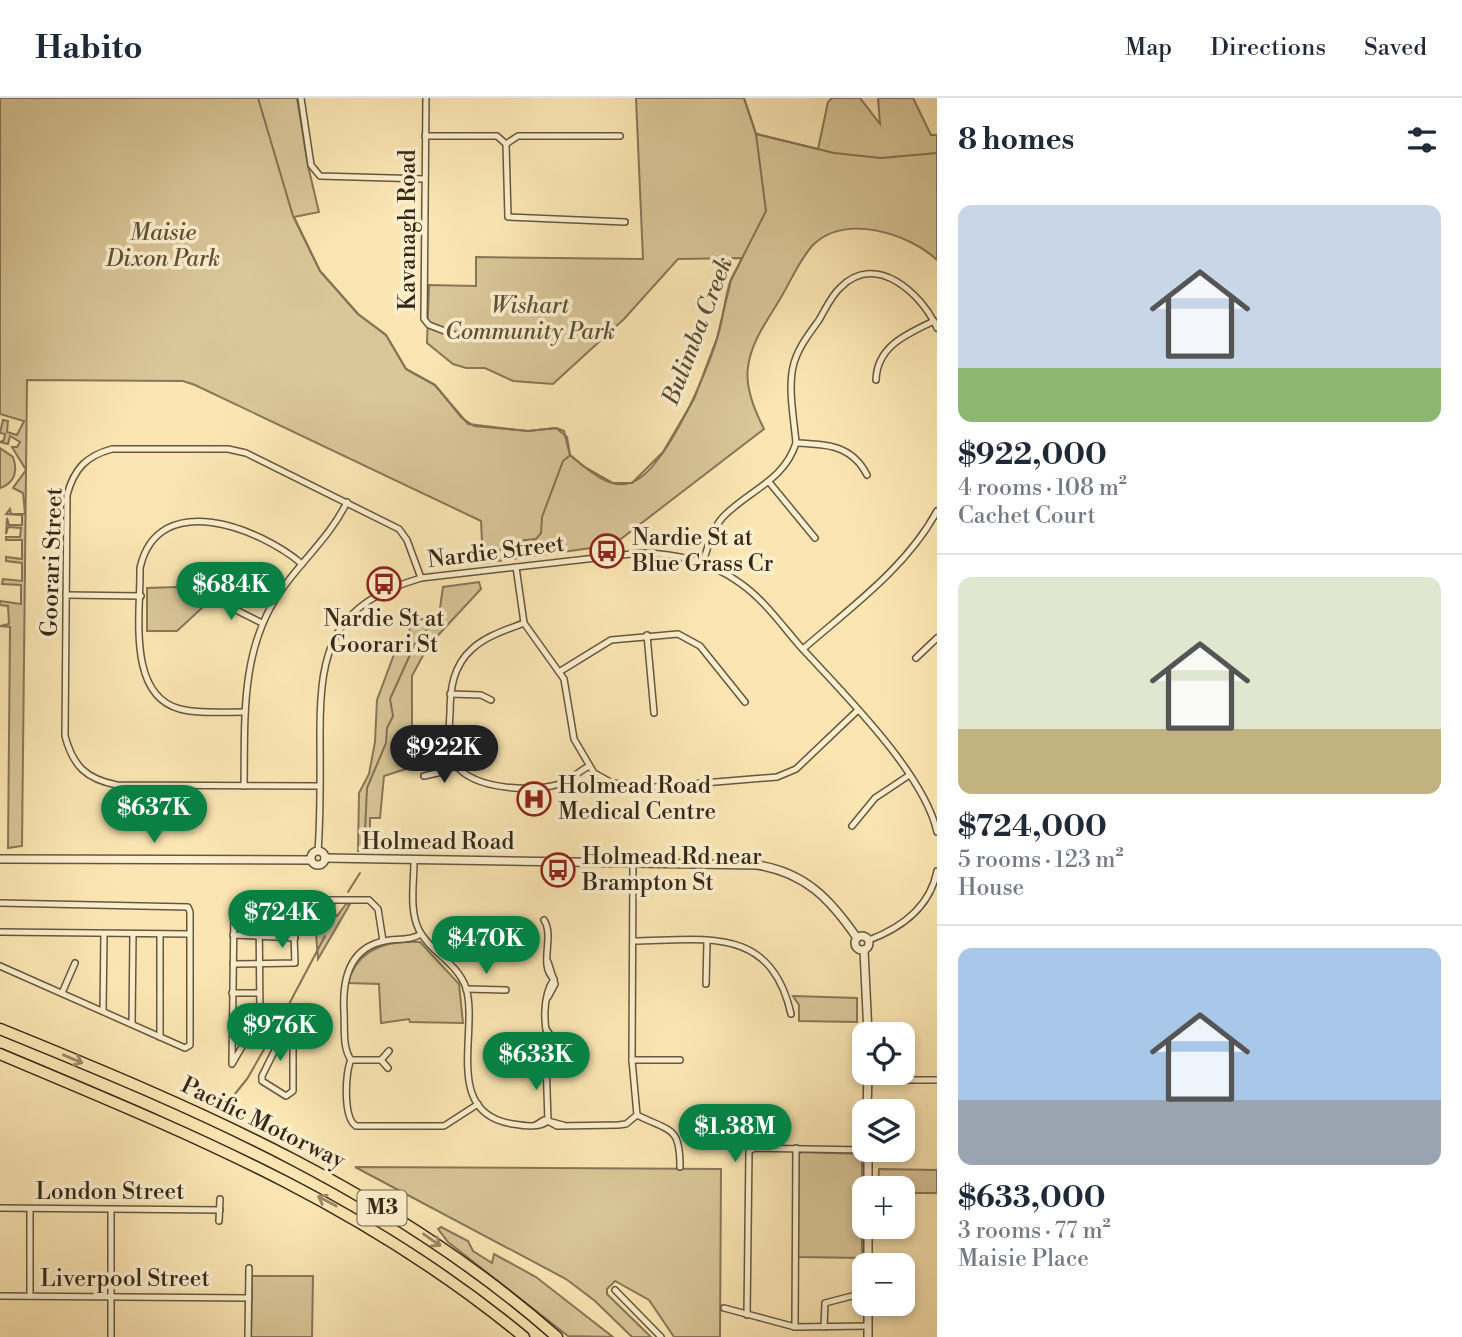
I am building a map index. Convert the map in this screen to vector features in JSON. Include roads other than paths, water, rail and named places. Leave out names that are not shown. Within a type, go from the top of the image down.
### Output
[{"type":"highway","name":"Pacific Motorway","points":[[3,1029],[154,1093],[345,1186],[404,1220],[465,1263],[557,1337]]},
{"type":"highway","name":"Pacific Motorway","points":[[0,1054],[225,1150],[336,1206],[438,1271],[524,1337]]},
{"type":"street","points":[[301,98],[311,165],[320,176],[425,179]]},
{"type":"street","name":"Kavanagh Road","points":[[426,98],[427,226],[424,319],[429,325],[463,338]]},
{"type":"street","points":[[425,136],[497,136],[506,144],[508,217],[625,222]]},
{"type":"street","points":[[506,144],[518,136],[620,136]]},
{"type":"street","points":[[703,562],[716,527],[724,516],[769,482],[787,464],[796,443],[792,382],[796,356],[840,288],[853,279],[870,275],[884,276],[917,296],[937,328]]},
{"type":"street","points":[[876,380],[876,372],[886,350],[903,336],[934,321]]},
{"type":"street","points":[[796,443],[841,448],[858,460],[867,475]]},
{"type":"street","name":"Goorari Street","points":[[319,786],[117,785],[97,781],[81,771],[70,755],[65,736],[67,495],[72,477],[96,453],[112,449],[228,449],[246,453],[399,529],[407,540],[421,578]]},
{"type":"street","points":[[769,482],[815,538]]},
{"type":"street","points":[[244,786],[248,674],[262,623],[278,595],[330,533],[347,502]]},
{"type":"street","points":[[803,649],[882,579],[913,546],[937,511]]},
{"type":"street","points":[[245,712],[190,711],[166,704],[155,695],[144,676],[141,663],[141,568],[147,545],[162,530],[174,525],[229,524],[244,528],[284,548],[302,564]]},
{"type":"street","name":"Nardie Street","points":[[318,851],[320,686],[330,647],[340,629],[365,603],[398,585],[421,578],[640,553],[668,554],[703,562],[742,584],[880,734],[930,810],[937,831]]},
{"type":"street","points":[[516,567],[524,623],[559,672],[567,689],[574,739],[589,766],[603,778],[626,786],[655,787],[777,777],[796,769],[858,710]]},
{"type":"street","points":[[66,595],[141,596]]},
{"type":"street","points":[[212,598],[262,623]]},
{"type":"street","points":[[524,623],[474,647],[455,674],[450,694],[449,738],[456,765],[467,775],[491,786],[550,786],[565,782],[589,766]]},
{"type":"street","points":[[559,672],[611,640],[678,634],[699,646],[745,702]]},
{"type":"street","points":[[647,635],[654,713]]},
{"type":"street","points":[[916,658],[937,638]]},
{"type":"street","points":[[450,694],[481,695],[491,700]]},
{"type":"street","points":[[424,776],[456,765]]},
{"type":"street","points":[[852,826],[875,798],[908,776]]},
{"type":"street","points":[[0,859],[310,860],[312,853],[318,851],[325,858]]},
{"type":"street","name":"Holmead Road","points":[[310,860],[319,865],[325,858],[414,862],[696,865],[712,862],[757,865],[781,870],[811,885],[828,899],[857,938],[855,946],[864,950]]},
{"type":"street","points":[[414,862],[414,908],[420,933],[458,974],[466,989],[467,1076],[478,1104],[488,1114],[507,1124],[536,1125],[548,1121],[557,1126],[626,1124],[637,1115]]},
{"type":"street","points":[[634,863],[632,1060],[637,1115]]},
{"type":"street","points":[[857,938],[863,936],[869,940],[910,917],[922,905],[937,875]]},
{"type":"street","points":[[256,899],[259,910],[260,1017],[232,1064],[233,935],[234,912],[256,899]]},
{"type":"street","points":[[317,900],[369,900],[378,909],[383,941]]},
{"type":"street","points":[[0,904],[183,905],[190,912],[190,1045],[185,1048],[0,966]]},
{"type":"street","points":[[233,964],[295,963],[293,910],[259,910]]},
{"type":"street","points":[[544,919],[549,927],[548,962],[554,979],[554,987],[548,997],[546,1029],[553,1046],[546,1062],[548,1121]]},
{"type":"street","points":[[0,932],[190,934]]},
{"type":"street","points":[[420,933],[383,941],[362,950],[350,964],[344,985],[346,1042],[351,1060],[347,1115],[356,1126],[438,1127],[451,1124],[478,1104]]},
{"type":"street","points":[[103,1011],[104,934]]},
{"type":"street","points":[[132,1024],[133,934]]},
{"type":"street","points":[[160,934],[160,1037]]},
{"type":"street","points":[[233,935],[295,938]]},
{"type":"street","name":"Holmead Road","points":[[864,950],[869,946],[869,940]]},
{"type":"street","points":[[633,941],[733,942],[757,953],[777,975],[791,1014]]},
{"type":"street","points":[[706,984],[707,941]]},
{"type":"street","name":"Holmead Road","points":[[864,950],[867,1022]]},
{"type":"street","points":[[62,993],[75,963]]},
{"type":"street","points":[[466,989],[506,990]]},
{"type":"street","points":[[232,993],[259,993]]},
{"type":"street","points":[[260,1017],[280,1027],[293,1037],[293,1091],[286,1096],[262,1082],[262,1076],[280,1027],[294,1014]]},
{"type":"street","points":[[232,1023],[256,1023]]},
{"type":"street","points":[[351,1060],[381,1060],[389,1051]]},
{"type":"street","points":[[381,1060],[388,1068]]},
{"type":"street","points":[[632,1060],[680,1060]]},
{"type":"street","points":[[915,1079],[937,1080]]},
{"type":"street","points":[[637,1115],[676,1135],[680,1144],[680,1167]]},
{"type":"street","points":[[747,1315],[749,1151],[755,1148],[852,1150]]},
{"type":"street","points":[[795,1327],[796,1149]]},
{"type":"street","points":[[219,1221],[220,1199]]},
{"type":"street","name":"London Street","points":[[0,1208],[220,1210]]},
{"type":"street","points":[[30,1209],[30,1296]]},
{"type":"street","points":[[111,1210],[111,1337]]},
{"type":"street","points":[[248,1337],[250,1268]]},
{"type":"street","points":[[615,1290],[661,1337]]},
{"type":"street","name":"Liverpool Street","points":[[0,1296],[249,1298]]},
{"type":"street","points":[[824,1327],[825,1303],[852,1296]]},
{"type":"street","points":[[724,1308],[795,1327],[868,1326]]},
{"type":"street","points":[[868,1316],[868,1337]]},
{"type":"waterway","name":"Bulimba Creek","points":[[258,98],[293,216],[320,271],[358,314],[386,335],[406,369],[435,385],[462,418],[474,426],[528,431],[556,428],[564,431],[570,455],[583,466],[613,483],[632,483],[663,452],[694,399],[717,338],[731,280],[766,211],[756,134],[744,98]]},
{"type":"waterway","name":"Bulimba Creek","points":[[757,134],[834,153],[881,158],[937,153]]},
{"type":"waterway","points":[[500,550],[508,542],[536,539],[541,533],[542,517],[563,461],[569,456]]},
{"type":"waterway","points":[[364,851],[367,788],[386,743],[387,728],[393,716],[390,699],[419,635],[435,625]]},
{"type":"waterway","points":[[348,892],[360,873]]},
{"type":"waterway","points":[[279,1023],[325,936]]},
{"type":"waterway","points":[[230,1100],[247,1079],[277,1027]]},
{"type":"place","name":"Nardie St at Blue Grass Cr","points":[[607,551]]},
{"type":"place","name":"Nardie St at Goorari St","points":[[384,584]]},
{"type":"place","name":"Holmead Road Medical Centre","points":[[534,799]]},
{"type":"place","name":"Holmead Rd near Brampton St","points":[[558,870]]},
{"type":"park label","name":"Maisie Dixon Park","points":[[163,246]]},
{"type":"park label","name":"Wishart Community Park","points":[[530,319]]}]
